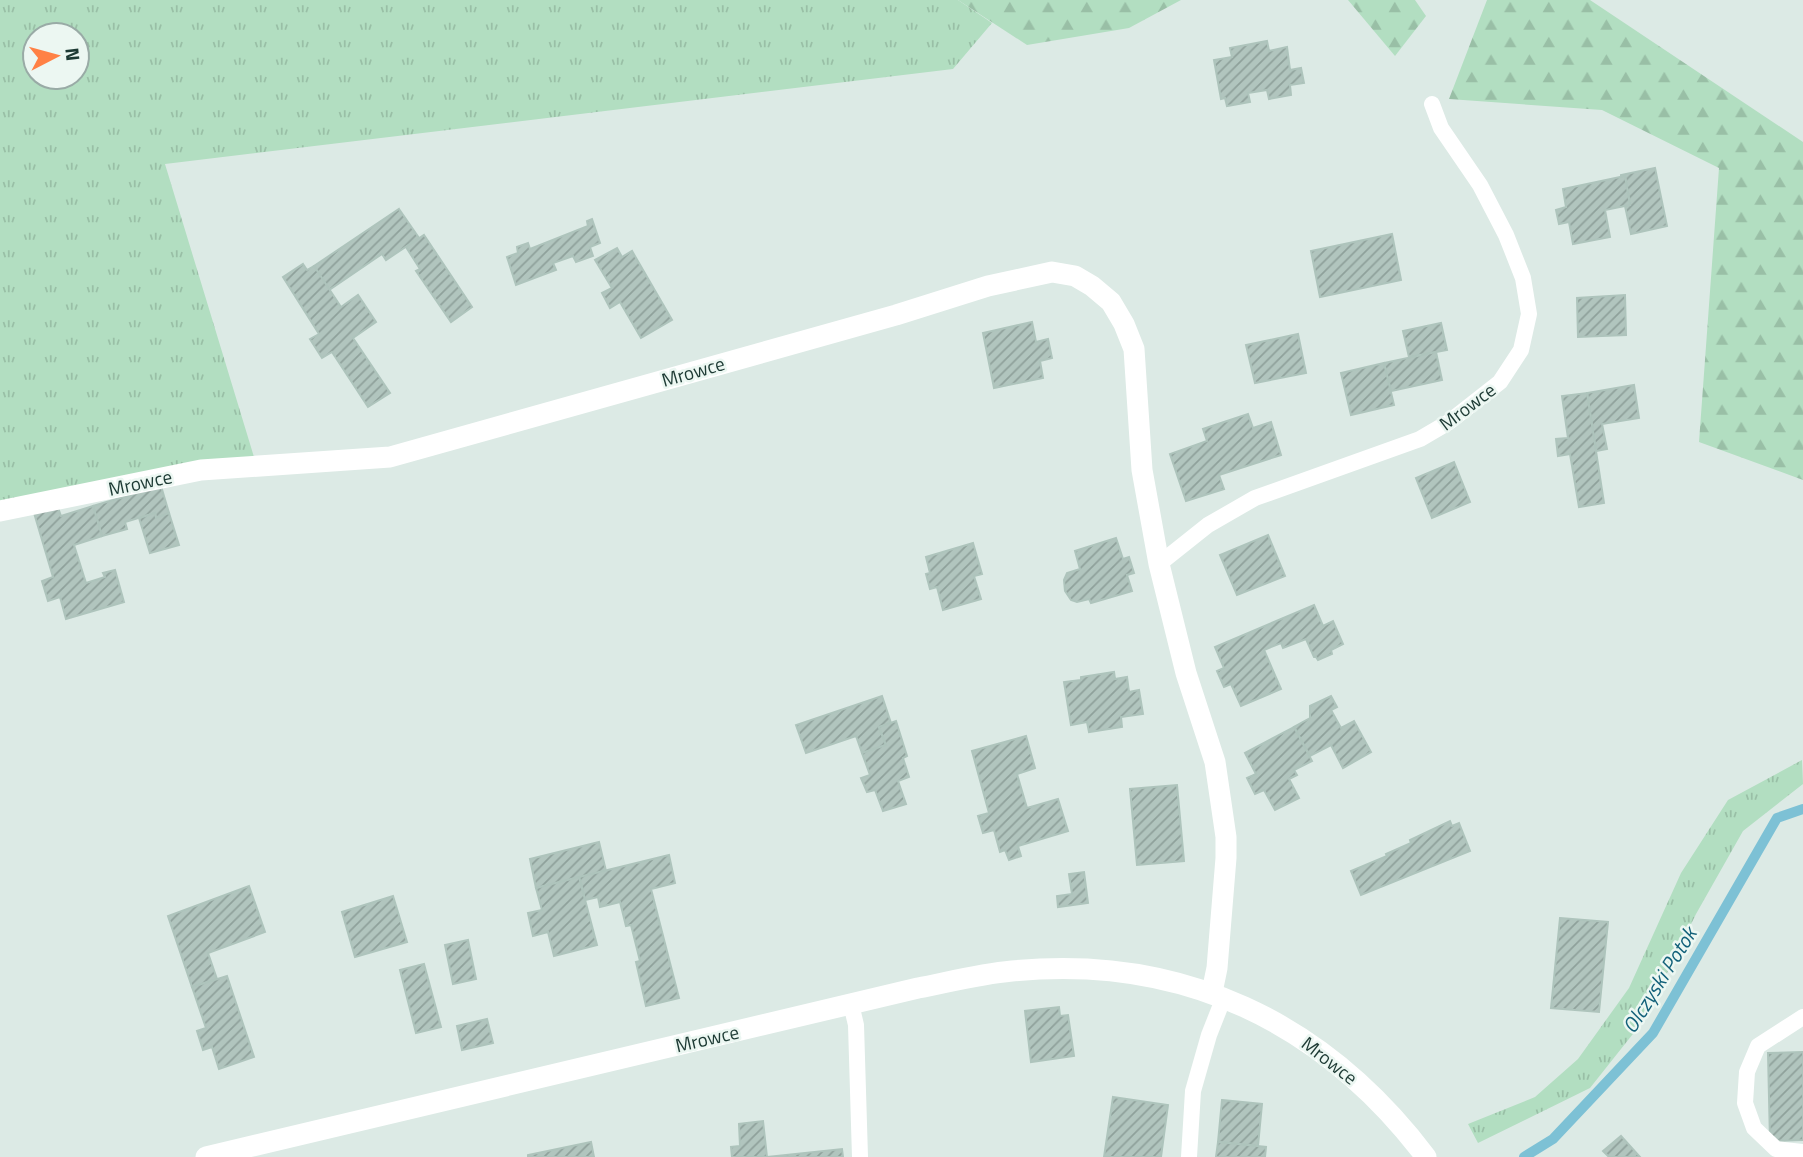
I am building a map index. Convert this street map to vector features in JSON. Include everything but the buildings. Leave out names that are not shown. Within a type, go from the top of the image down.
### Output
[{"type":"street","name":"Mrowce","points":[[0,511],[201,470],[390,457],[896,315],[988,286],[1052,272],[1075,276],[1093,286],[1111,302],[1134,349],[1142,470],[1159,564],[1186,673],[1215,762],[1226,837],[1226,884],[1217,968],[1218,995]]},
{"type":"street","name":"Mrowce","points":[[206,1157],[974,976],[1056,968],[1086,968],[1172,980],[1218,995],[1281,1024],[1333,1060],[1387,1110],[1424,1154]]},
{"type":"lane","name":"Mrowce","points":[[1159,564],[1208,525],[1255,498],[1420,439],[1449,422],[1500,382],[1521,350],[1529,314],[1523,278],[1506,236],[1480,185],[1441,128],[1432,104]]},
{"type":"lane","points":[[1189,1157],[1193,1091],[1218,995]]},
{"type":"lane","points":[[851,1004],[856,1025],[860,1157]]},
{"type":"lane","points":[[1803,1017],[1758,1046],[1747,1072],[1745,1103],[1754,1128],[1776,1149],[1803,1152]]},
{"type":"green space","points":[[0,0],[958,0],[992,23],[953,69],[165,164],[254,457],[0,501]]},
{"type":"green space","points":[[958,0],[1181,0],[1129,28],[1027,45]]},
{"type":"green space","points":[[1348,0],[1415,0],[1426,16],[1395,56]]},
{"type":"green space","points":[[1487,0],[1590,0],[1803,142],[1803,480],[1699,442],[1719,168],[1602,110],[1449,99]]},
{"type":"green space","points":[[1802,760],[1803,784],[1743,831],[1696,914],[1644,1020],[1590,1088],[1478,1143],[1468,1124],[1535,1097],[1578,1059],[1629,988],[1681,873],[1728,800]]},
{"type":"waterway","name":"Olczyski Potok","points":[[1524,1157],[1553,1139],[1653,1033],[1777,818],[1803,809]]}]
